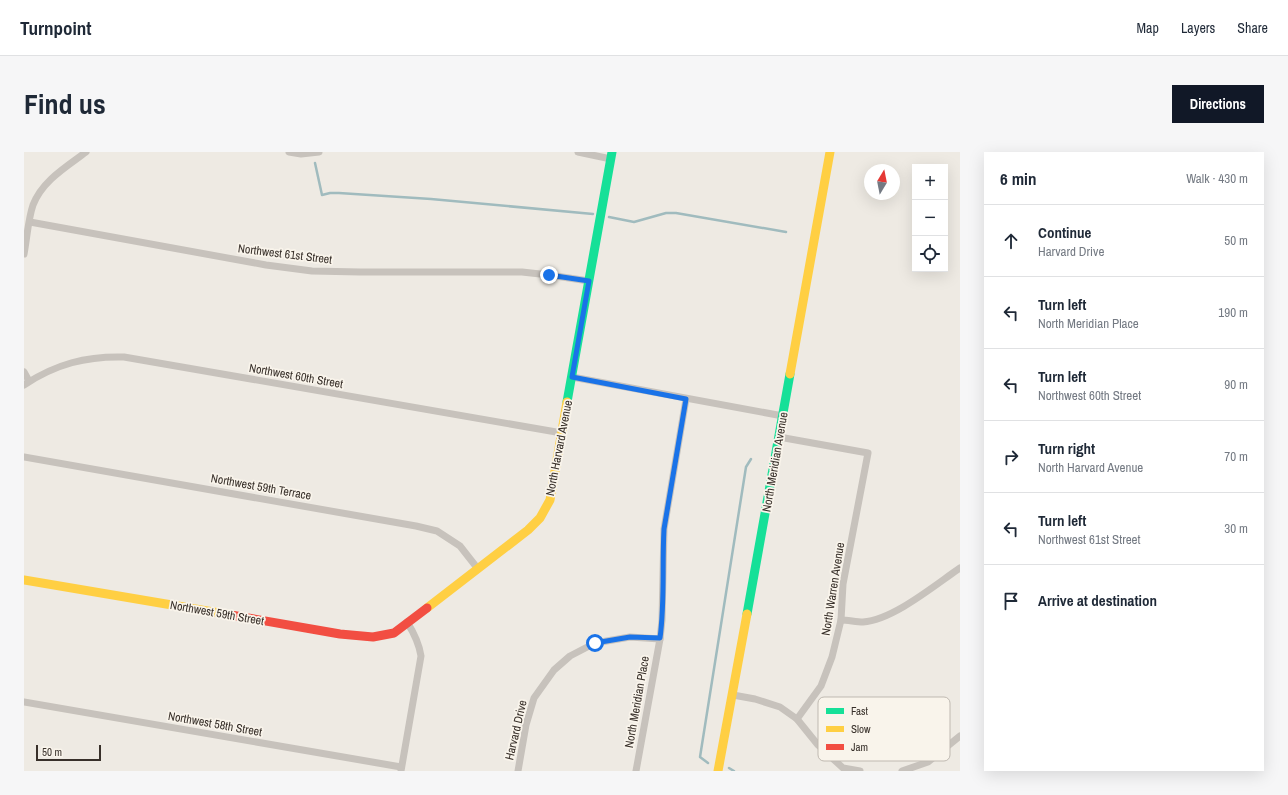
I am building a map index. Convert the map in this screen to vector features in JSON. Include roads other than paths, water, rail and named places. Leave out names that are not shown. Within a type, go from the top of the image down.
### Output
[{"type":"street","points":[[24,254],[33,206],[41,190],[55,176],[86,152]]},
{"type":"street","points":[[289,152],[301,154],[319,152]]},
{"type":"street","points":[[578,152],[612,156]]},
{"type":"street","name":"North Meridian Avenue","points":[[718,771],[733,695],[830,152]]},
{"type":"street","name":"North Harvard Avenue","points":[[407,622],[535,524],[550,500],[612,156]]},
{"type":"street","name":"Northwest 61st Street","points":[[30,222],[266,265],[305,270],[336,272],[517,272],[589,281]]},
{"type":"street","name":"Northwest 60th Street","points":[[27,383],[58,367],[78,360],[108,356],[124,357],[562,434]]},
{"type":"street","points":[[24,372],[27,383]]},
{"type":"street","points":[[572,377],[783,416]]},
{"type":"street","name":"North Meridian Place","points":[[636,771],[660,638],[662,620],[664,529],[686,399]]},
{"type":"street","name":"North Warren Avenue","points":[[779,437],[868,453],[843,584],[841,620],[832,657],[821,686],[797,719]]},
{"type":"street","name":"Northwest 59th Terrace","points":[[24,456],[437,531],[460,546],[478,569]]},
{"type":"street","points":[[841,620],[863,622],[884,616],[911,602],[960,568]]},
{"type":"street","name":"Northwest 59th Street","points":[[24,580],[340,634],[373,637],[394,632],[407,622]]},
{"type":"street","points":[[401,769],[421,656],[419,644],[407,622]]},
{"type":"street","name":"Harvard Drive","points":[[518,771],[526,725],[534,698],[554,670],[570,656],[595,643],[630,637],[660,638]]},
{"type":"street","points":[[733,695],[755,699],[780,707],[797,719],[818,745]]},
{"type":"street","name":"Northwest 58th Street","points":[[24,702],[401,769]]},
{"type":"street","points":[[950,744],[960,736]]},
{"type":"street","points":[[834,761],[843,770],[860,771]]},
{"type":"street","points":[[902,771],[929,761]]},
{"type":"waterway","points":[[315,163],[322,195],[339,193],[431,199],[593,214]]},
{"type":"waterway","points":[[609,217],[634,222],[666,213],[676,213],[786,232]]},
{"type":"waterway","points":[[708,763],[700,757],[746,467],[751,459]]},
{"type":"waterway","points":[[729,768],[734,771]]}]
